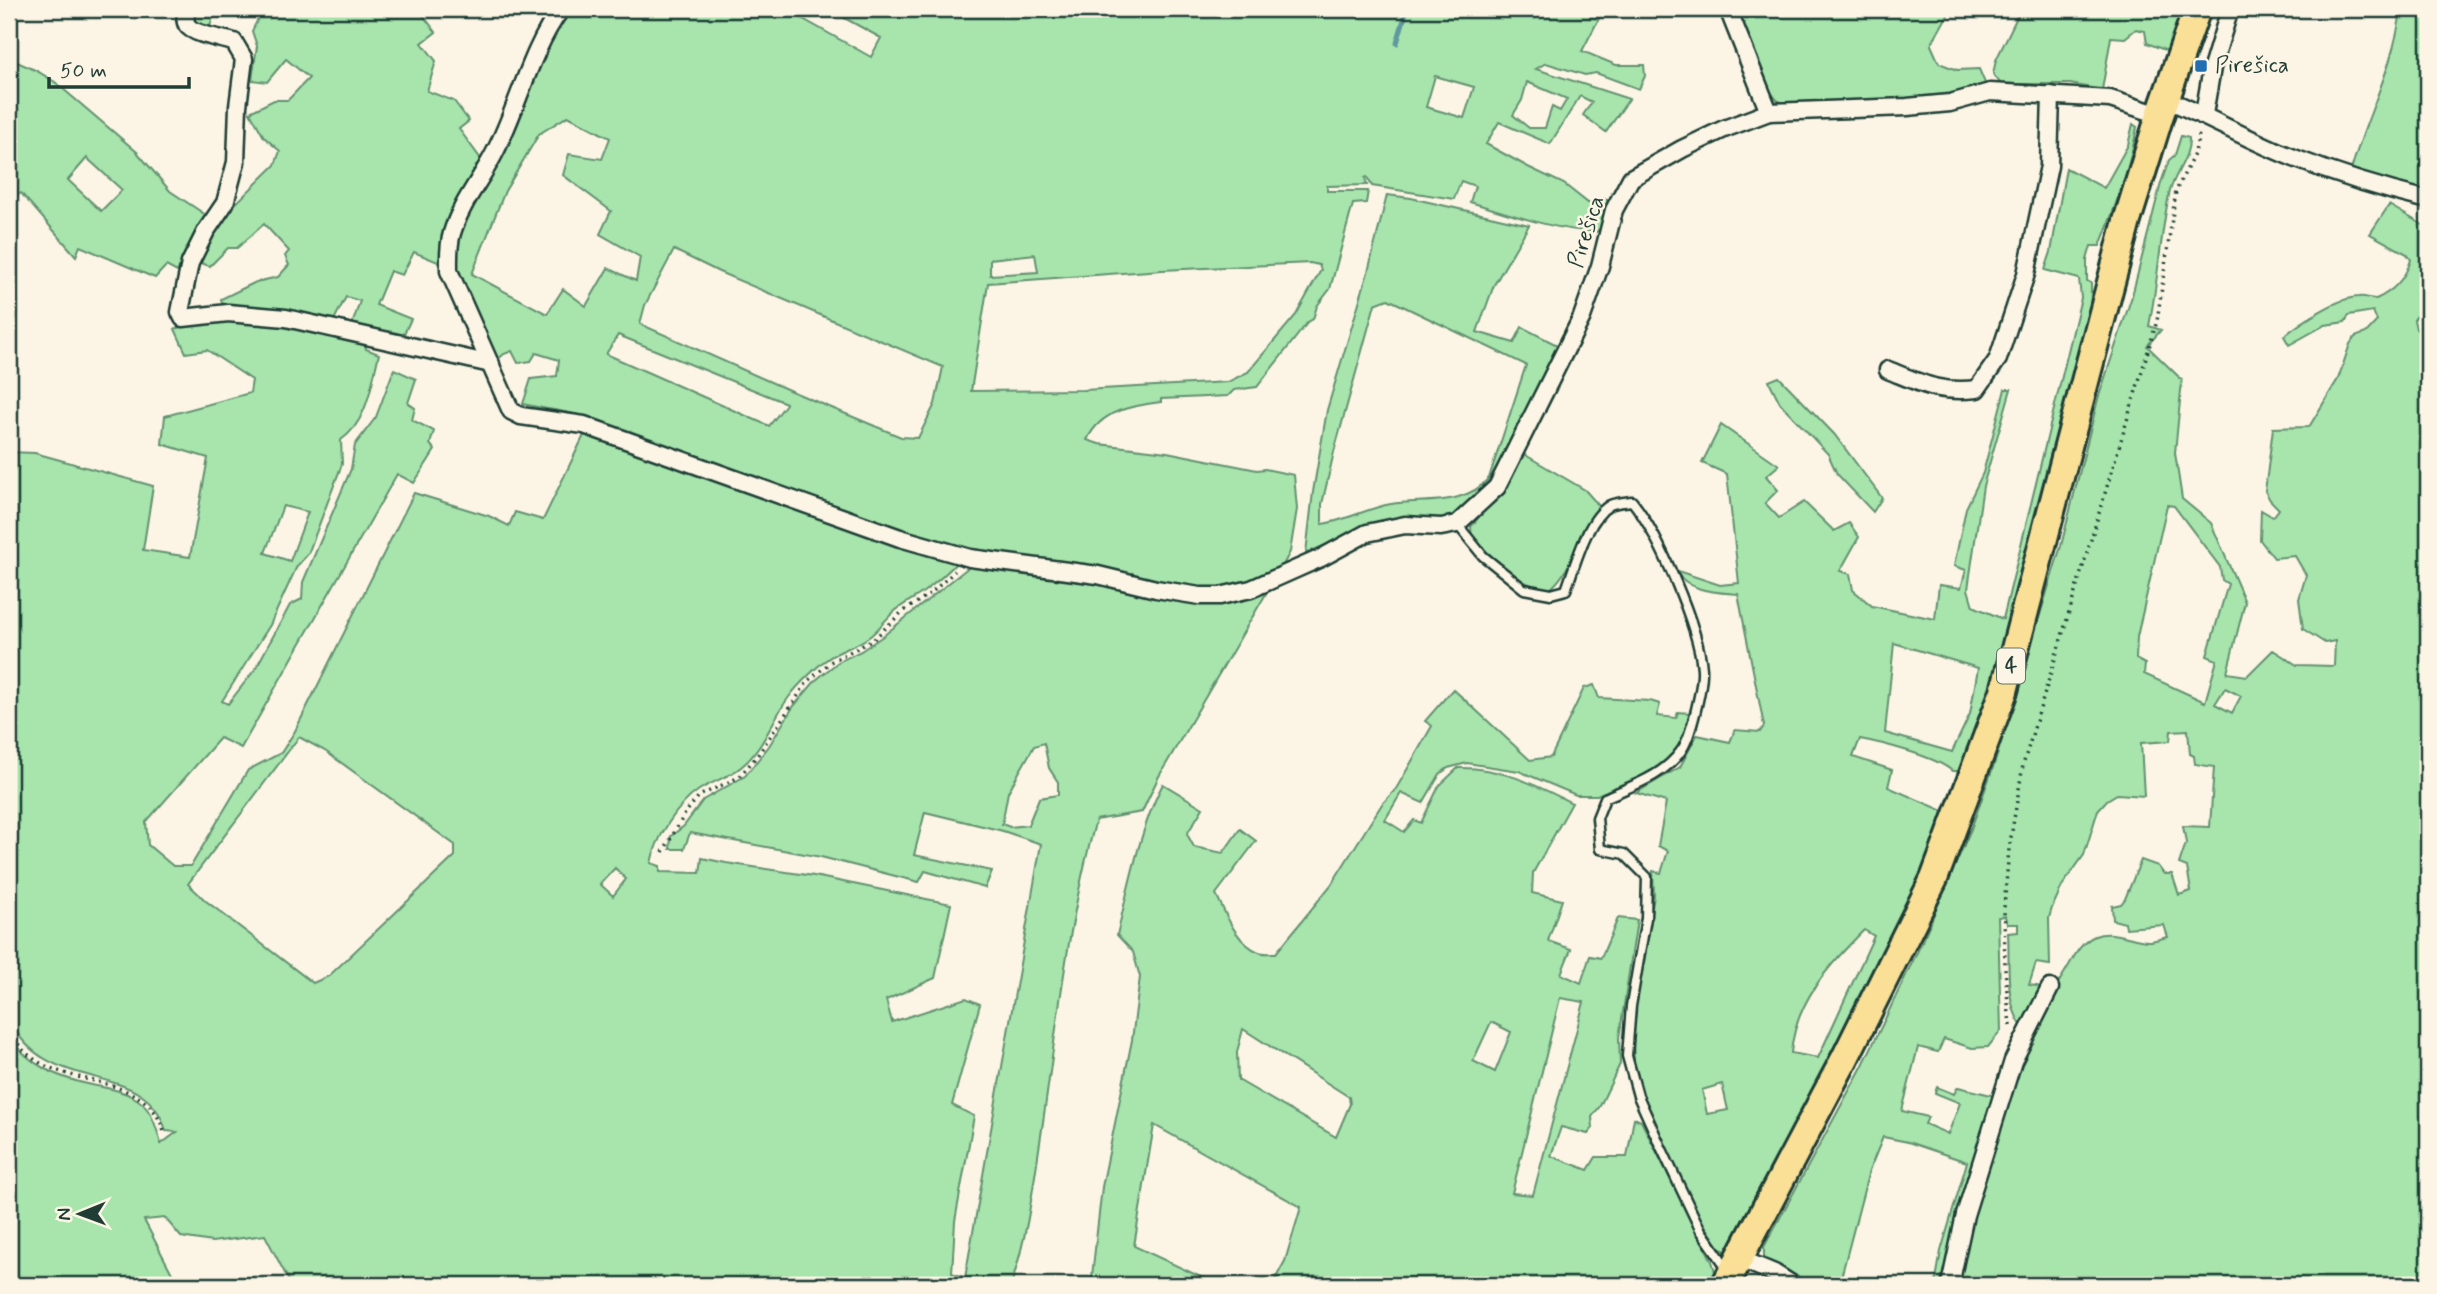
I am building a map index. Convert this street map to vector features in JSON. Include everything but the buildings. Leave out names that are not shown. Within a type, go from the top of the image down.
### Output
[{"type":"main road","name":"4","points":[[1732,1272],[1845,1058],[1934,879],[2000,703],[2127,221],[2197,9]]},
{"type":"street","points":[[187,9],[187,27],[194,32],[234,42],[244,58],[238,106],[236,162],[225,202],[205,231],[190,263],[180,312],[183,318],[228,313],[286,318],[491,364]]},
{"type":"street","points":[[561,9],[534,59],[494,154],[465,201],[448,252],[449,271],[511,411],[521,416],[584,425],[888,533],[970,558],[1098,575],[1200,596],[1220,596],[1251,589],[1321,558],[1367,533],[1405,525],[1441,527],[1457,524]]},
{"type":"street","points":[[1728,9],[1769,112]]},
{"type":"street","points":[[2204,114],[2212,68],[2230,9]]},
{"type":"street","name":"Pirešica","points":[[1457,524],[1497,487],[1544,396],[1582,317],[1600,266],[1614,209],[1631,178],[1703,139],[1769,112],[1908,107],[1950,103],[1990,92],[2110,99],[2204,114],[2293,157],[2428,200]]},
{"type":"street","points":[[1888,370],[1927,386],[1951,391],[1977,388],[1998,359],[2026,274],[2049,166],[2051,95]]},
{"type":"street","points":[[1950,1285],[1965,1215],[2013,1061],[2050,988]]},
{"type":"street","points":[[1732,1272],[1774,1273],[1793,1285]]},
{"type":"lane","points":[[1457,524],[1483,556],[1524,589],[1551,594],[1566,590],[1597,515],[1612,503],[1632,501],[1642,514],[1665,559],[1693,629],[1702,670],[1694,717],[1682,751],[1661,772],[1605,798],[1597,818],[1601,849],[1624,854],[1647,877],[1646,918],[1631,1006],[1627,1056],[1638,1096],[1700,1229],[1732,1272]]},
{"type":"path","points":[[2011,1028],[2004,908],[2009,849],[2023,765],[2157,321],[2176,191],[2195,152],[2204,114]]},
{"type":"path","points":[[663,852],[685,812],[699,796],[739,777],[757,756],[808,681],[832,661],[873,640],[901,613],[932,593],[970,558]]},
{"type":"path","points":[[9,1026],[20,1046],[39,1061],[66,1074],[126,1090],[148,1102],[162,1123],[165,1136]]},
{"type":"green space","points":[[194,9],[220,9],[214,15],[209,29],[195,24]]},
{"type":"green space","points":[[250,9],[418,9],[436,32],[422,43],[436,61],[427,91],[454,101],[469,121],[459,129],[483,162],[445,265],[414,252],[402,275],[390,271],[376,305],[411,319],[403,336],[352,325],[360,301],[346,297],[334,320],[298,313],[224,309],[221,299],[256,282],[278,277],[289,265],[285,256],[289,251],[264,224],[237,248],[228,248],[210,266],[197,262],[225,214],[275,165],[280,151],[264,137],[250,112],[274,100],[288,100],[309,78],[286,59],[267,82],[252,80],[257,46],[252,31],[260,15]]},
{"type":"green space","points":[[566,9],[785,9],[871,57],[881,38],[828,9],[1604,9],[1582,51],[1616,65],[1644,65],[1645,76],[1639,89],[1596,73],[1585,75],[1546,63],[1536,69],[1629,99],[1606,132],[1583,115],[1592,102],[1580,96],[1550,144],[1499,122],[1486,144],[1564,184],[1588,203],[1596,206],[1603,199],[1609,200],[1603,226],[1596,232],[1548,225],[1470,202],[1475,186],[1461,181],[1454,199],[1372,186],[1367,177],[1367,185],[1327,186],[1327,191],[1368,191],[1366,203],[1353,204],[1330,289],[1317,306],[1313,319],[1257,387],[1234,390],[1228,396],[1161,399],[1161,402],[1118,411],[1100,422],[1093,430],[1087,440],[1099,444],[1167,452],[1294,475],[1297,509],[1290,552],[1282,567],[1234,589],[1202,591],[1134,574],[983,552],[935,540],[580,415],[523,404],[531,379],[557,376],[559,360],[536,353],[531,361],[518,363],[512,351],[496,361],[455,266],[457,237],[554,21]],"holes":[[[1435,76],[1474,87],[1464,118],[1426,107]],[[1527,82],[1567,99],[1560,111],[1552,107],[1545,128],[1529,128],[1513,115],[1522,100]],[[568,116],[610,138],[602,159],[569,154],[563,175],[611,211],[600,234],[640,257],[636,281],[608,268],[586,306],[563,289],[547,314],[472,274],[505,191],[539,134]],[[674,250],[719,272],[943,367],[935,404],[918,438],[901,437],[640,324],[645,305]],[[1035,254],[1038,272],[990,275],[990,259]],[[1310,263],[1319,265],[1321,270],[1296,315],[1248,372],[1228,382],[1083,390],[971,391],[988,283],[1162,270]],[[618,335],[786,403],[769,426],[606,354]]]},
{"type":"green space","points":[[1738,9],[1951,9],[1931,45],[1939,63],[1957,70],[1979,69],[1985,83],[1980,89],[1932,98],[1787,105],[1777,100],[1767,87]]},
{"type":"green space","points":[[2005,9],[2183,9],[2167,51],[2147,43],[2145,31],[2136,29],[2125,38],[2111,37],[2102,90],[2070,84],[2001,84],[1993,74],[1996,60],[2018,15]]},
{"type":"green space","points":[[2401,9],[2428,9],[2428,195],[2350,174],[2386,72]]},
{"type":"green space","points":[[9,52],[17,62],[55,82],[137,152],[170,191],[209,217],[177,272],[166,266],[155,278],[80,246],[76,256],[21,193],[9,200]],"holes":[[[87,158],[122,190],[101,211],[68,180]]]},
{"type":"green space","points":[[2133,124],[2137,127],[2122,188],[2100,246],[2091,246],[2087,260],[2087,281],[2091,283],[2084,348],[2002,654],[1963,771],[1952,771],[1922,756],[1860,739],[1853,757],[1892,770],[1888,787],[1946,812],[1912,903],[1734,1250],[1726,1252],[1718,1245],[1695,1210],[1649,1113],[1635,1076],[1632,1028],[1654,896],[1653,871],[1661,873],[1668,851],[1658,846],[1666,802],[1636,793],[1680,767],[1697,735],[1730,742],[1735,730],[1760,732],[1764,726],[1738,594],[1694,587],[1675,570],[1720,585],[1739,583],[1727,474],[1702,463],[1721,425],[1779,465],[1766,476],[1778,490],[1765,503],[1779,518],[1804,502],[1834,531],[1849,523],[1859,537],[1840,571],[1850,574],[1853,590],[1872,606],[1935,619],[1939,585],[1961,588],[1966,570],[1954,566],[1966,508],[1983,473],[2005,389],[2011,389],[1983,486],[1968,589],[1973,606],[2003,619],[2081,298],[2079,279],[2045,270],[2051,252],[2066,168],[2104,188],[2128,145]],"holes":[[[1894,643],[1978,668],[1970,714],[1952,752],[1885,733]],[[1864,930],[1874,936],[1818,1058],[1791,1053],[1799,1017],[1807,1001],[1827,970]],[[1722,1084],[1728,1110],[1707,1114],[1702,1090]]]},
{"type":"green space","points":[[2181,136],[2189,138],[2187,153],[2171,187],[2163,227],[2149,326],[2161,330],[2147,346],[2182,380],[2175,453],[2182,499],[2211,523],[2245,602],[2227,673],[2247,676],[2273,650],[2297,665],[2334,666],[2335,641],[2325,643],[2303,629],[2299,599],[2306,575],[2295,556],[2274,558],[2260,540],[2261,510],[2273,517],[2279,509],[2265,491],[2273,428],[2309,427],[2338,379],[2350,344],[2377,321],[2373,311],[2349,315],[2345,322],[2325,325],[2289,345],[2284,336],[2330,306],[2350,298],[2376,299],[2398,284],[2411,260],[2407,254],[2370,234],[2389,205],[2428,228],[2428,299],[2414,320],[2416,329],[2428,338],[2428,1285],[1956,1285],[1958,1266],[1980,1189],[2016,1075],[2048,1002],[2073,958],[2086,942],[2101,934],[2148,941],[2168,937],[2164,925],[2126,928],[2125,923],[2113,920],[2112,906],[2121,904],[2125,899],[2141,860],[2158,866],[2164,874],[2172,874],[2179,895],[2191,891],[2187,867],[2179,864],[2186,843],[2183,826],[2210,827],[2214,767],[2195,764],[2194,756],[2190,754],[2188,730],[2171,731],[2170,741],[2141,743],[2144,796],[2117,794],[2098,810],[2084,855],[2062,886],[2052,908],[2049,918],[2050,965],[2036,963],[2029,985],[2043,987],[2022,1026],[2012,1005],[2009,981],[2008,933],[2018,932],[2018,924],[2007,924],[2005,916],[1998,917],[2001,1031],[1988,1047],[1972,1048],[1944,1039],[1938,1052],[1918,1047],[1902,1111],[1928,1117],[1925,1124],[1948,1134],[1960,1103],[1935,1093],[1937,1087],[1954,1094],[1958,1087],[1991,1095],[1995,1099],[1948,1253],[1941,1285],[1935,1285],[1941,1251],[1967,1162],[1908,1142],[1883,1137],[1869,1171],[1839,1285],[1806,1285],[1767,1262],[1764,1247],[1862,1067],[1921,944],[1971,829],[1996,759],[2061,546],[2098,399],[2132,296],[2161,183],[2169,160],[2175,155]],"holes":[[[2167,505],[2174,506],[2220,567],[2222,580],[2228,584],[2207,656],[2217,660],[2205,702],[2144,674],[2145,664],[2136,659],[2137,637]],[[2225,688],[2241,696],[2232,713],[2215,704]]]},
{"type":"green space","points":[[1387,195],[1529,225],[1494,285],[1477,332],[1514,343],[1522,327],[1561,347],[1487,490],[1466,509],[1448,518],[1409,518],[1351,535],[1306,553],[1327,410],[1368,272]],"holes":[[[1388,299],[1526,365],[1489,478],[1479,487],[1456,498],[1391,504],[1322,524],[1322,504],[1334,452],[1375,304]]]},
{"type":"green space","points":[[242,319],[276,321],[365,341],[366,349],[379,354],[363,413],[341,440],[342,464],[308,554],[297,566],[270,625],[222,701],[228,704],[256,668],[290,605],[302,599],[303,582],[351,469],[355,445],[376,417],[394,369],[416,379],[408,403],[415,408],[412,420],[434,431],[430,444],[435,450],[414,483],[397,474],[241,748],[220,738],[146,822],[148,845],[173,866],[191,866],[248,770],[281,753],[295,731],[414,493],[489,516],[509,526],[515,512],[543,520],[587,429],[961,558],[932,585],[895,611],[869,637],[821,663],[789,697],[749,760],[731,774],[699,790],[675,813],[658,843],[651,863],[660,866],[660,872],[700,873],[702,858],[814,876],[951,904],[935,978],[886,1000],[892,1022],[966,998],[980,1004],[952,1105],[974,1116],[955,1221],[952,1273],[965,1278],[1041,844],[1003,831],[925,812],[914,855],[992,871],[985,888],[925,871],[919,882],[821,857],[690,833],[684,849],[670,849],[671,836],[684,826],[703,800],[745,776],[769,746],[793,707],[816,680],[838,662],[883,636],[975,562],[1232,600],[1267,592],[1158,778],[1142,812],[1096,820],[1071,934],[1030,1208],[1011,1285],[291,1285],[265,1235],[212,1242],[181,1237],[165,1218],[144,1220],[178,1285],[9,1285],[9,1037],[26,1056],[56,1074],[119,1091],[141,1102],[149,1112],[161,1144],[177,1132],[166,1131],[155,1108],[138,1093],[45,1059],[25,1043],[9,1018],[9,452],[35,453],[153,486],[143,550],[190,557],[208,458],[162,444],[165,416],[250,393],[252,380],[207,350],[186,353],[175,329],[192,322]],"holes":[[[283,506],[308,512],[290,561],[265,553]],[[299,737],[325,751],[455,845],[455,856],[329,976],[313,983],[206,901],[188,884]],[[1044,743],[1049,768],[1058,782],[1058,795],[1039,798],[1028,825],[1010,827],[1002,824],[1008,792],[1034,746]],[[615,868],[626,879],[613,896],[600,884]]]},
{"type":"green space","points":[[1779,377],[1834,434],[1882,498],[1873,512],[1837,474],[1828,454],[1780,403],[1769,381]]},
{"type":"green space","points":[[1522,453],[1585,490],[1600,507],[1586,527],[1566,570],[1550,589],[1517,578],[1472,538],[1471,527],[1503,487]]},
{"type":"green space","points":[[1594,685],[1599,698],[1660,704],[1657,716],[1676,718],[1678,712],[1689,713],[1687,733],[1670,759],[1639,777],[1597,795],[1576,795],[1519,771],[1467,763],[1448,768],[1440,774],[1423,803],[1401,793],[1385,820],[1404,832],[1414,820],[1421,823],[1439,786],[1458,768],[1489,770],[1503,774],[1531,783],[1572,803],[1533,873],[1532,893],[1562,900],[1548,941],[1571,949],[1561,974],[1581,983],[1590,956],[1601,958],[1618,918],[1637,920],[1619,1038],[1620,1064],[1592,1117],[1593,1128],[1588,1134],[1561,1127],[1551,1156],[1588,1170],[1596,1157],[1627,1157],[1634,1118],[1641,1121],[1712,1261],[1716,1275],[1713,1285],[1272,1285],[1285,1261],[1301,1207],[1154,1125],[1134,1246],[1218,1285],[1091,1285],[1102,1187],[1132,1040],[1140,977],[1133,952],[1117,935],[1142,837],[1163,784],[1203,808],[1187,834],[1194,847],[1223,853],[1240,829],[1256,841],[1216,894],[1244,942],[1259,952],[1276,953],[1331,885],[1382,804],[1396,789],[1432,726],[1425,721],[1453,689],[1530,760],[1551,757],[1584,688]],"holes":[[[1560,998],[1584,1002],[1533,1195],[1512,1193]],[[1491,1022],[1511,1032],[1495,1072],[1473,1061]],[[1243,1029],[1349,1097],[1350,1104],[1336,1137],[1238,1080],[1237,1052]]]},
{"type":"waterway","points":[[1397,43],[1407,9]]},
{"type":"place","name":"Pirešica","points":[[2201,66]]}]
